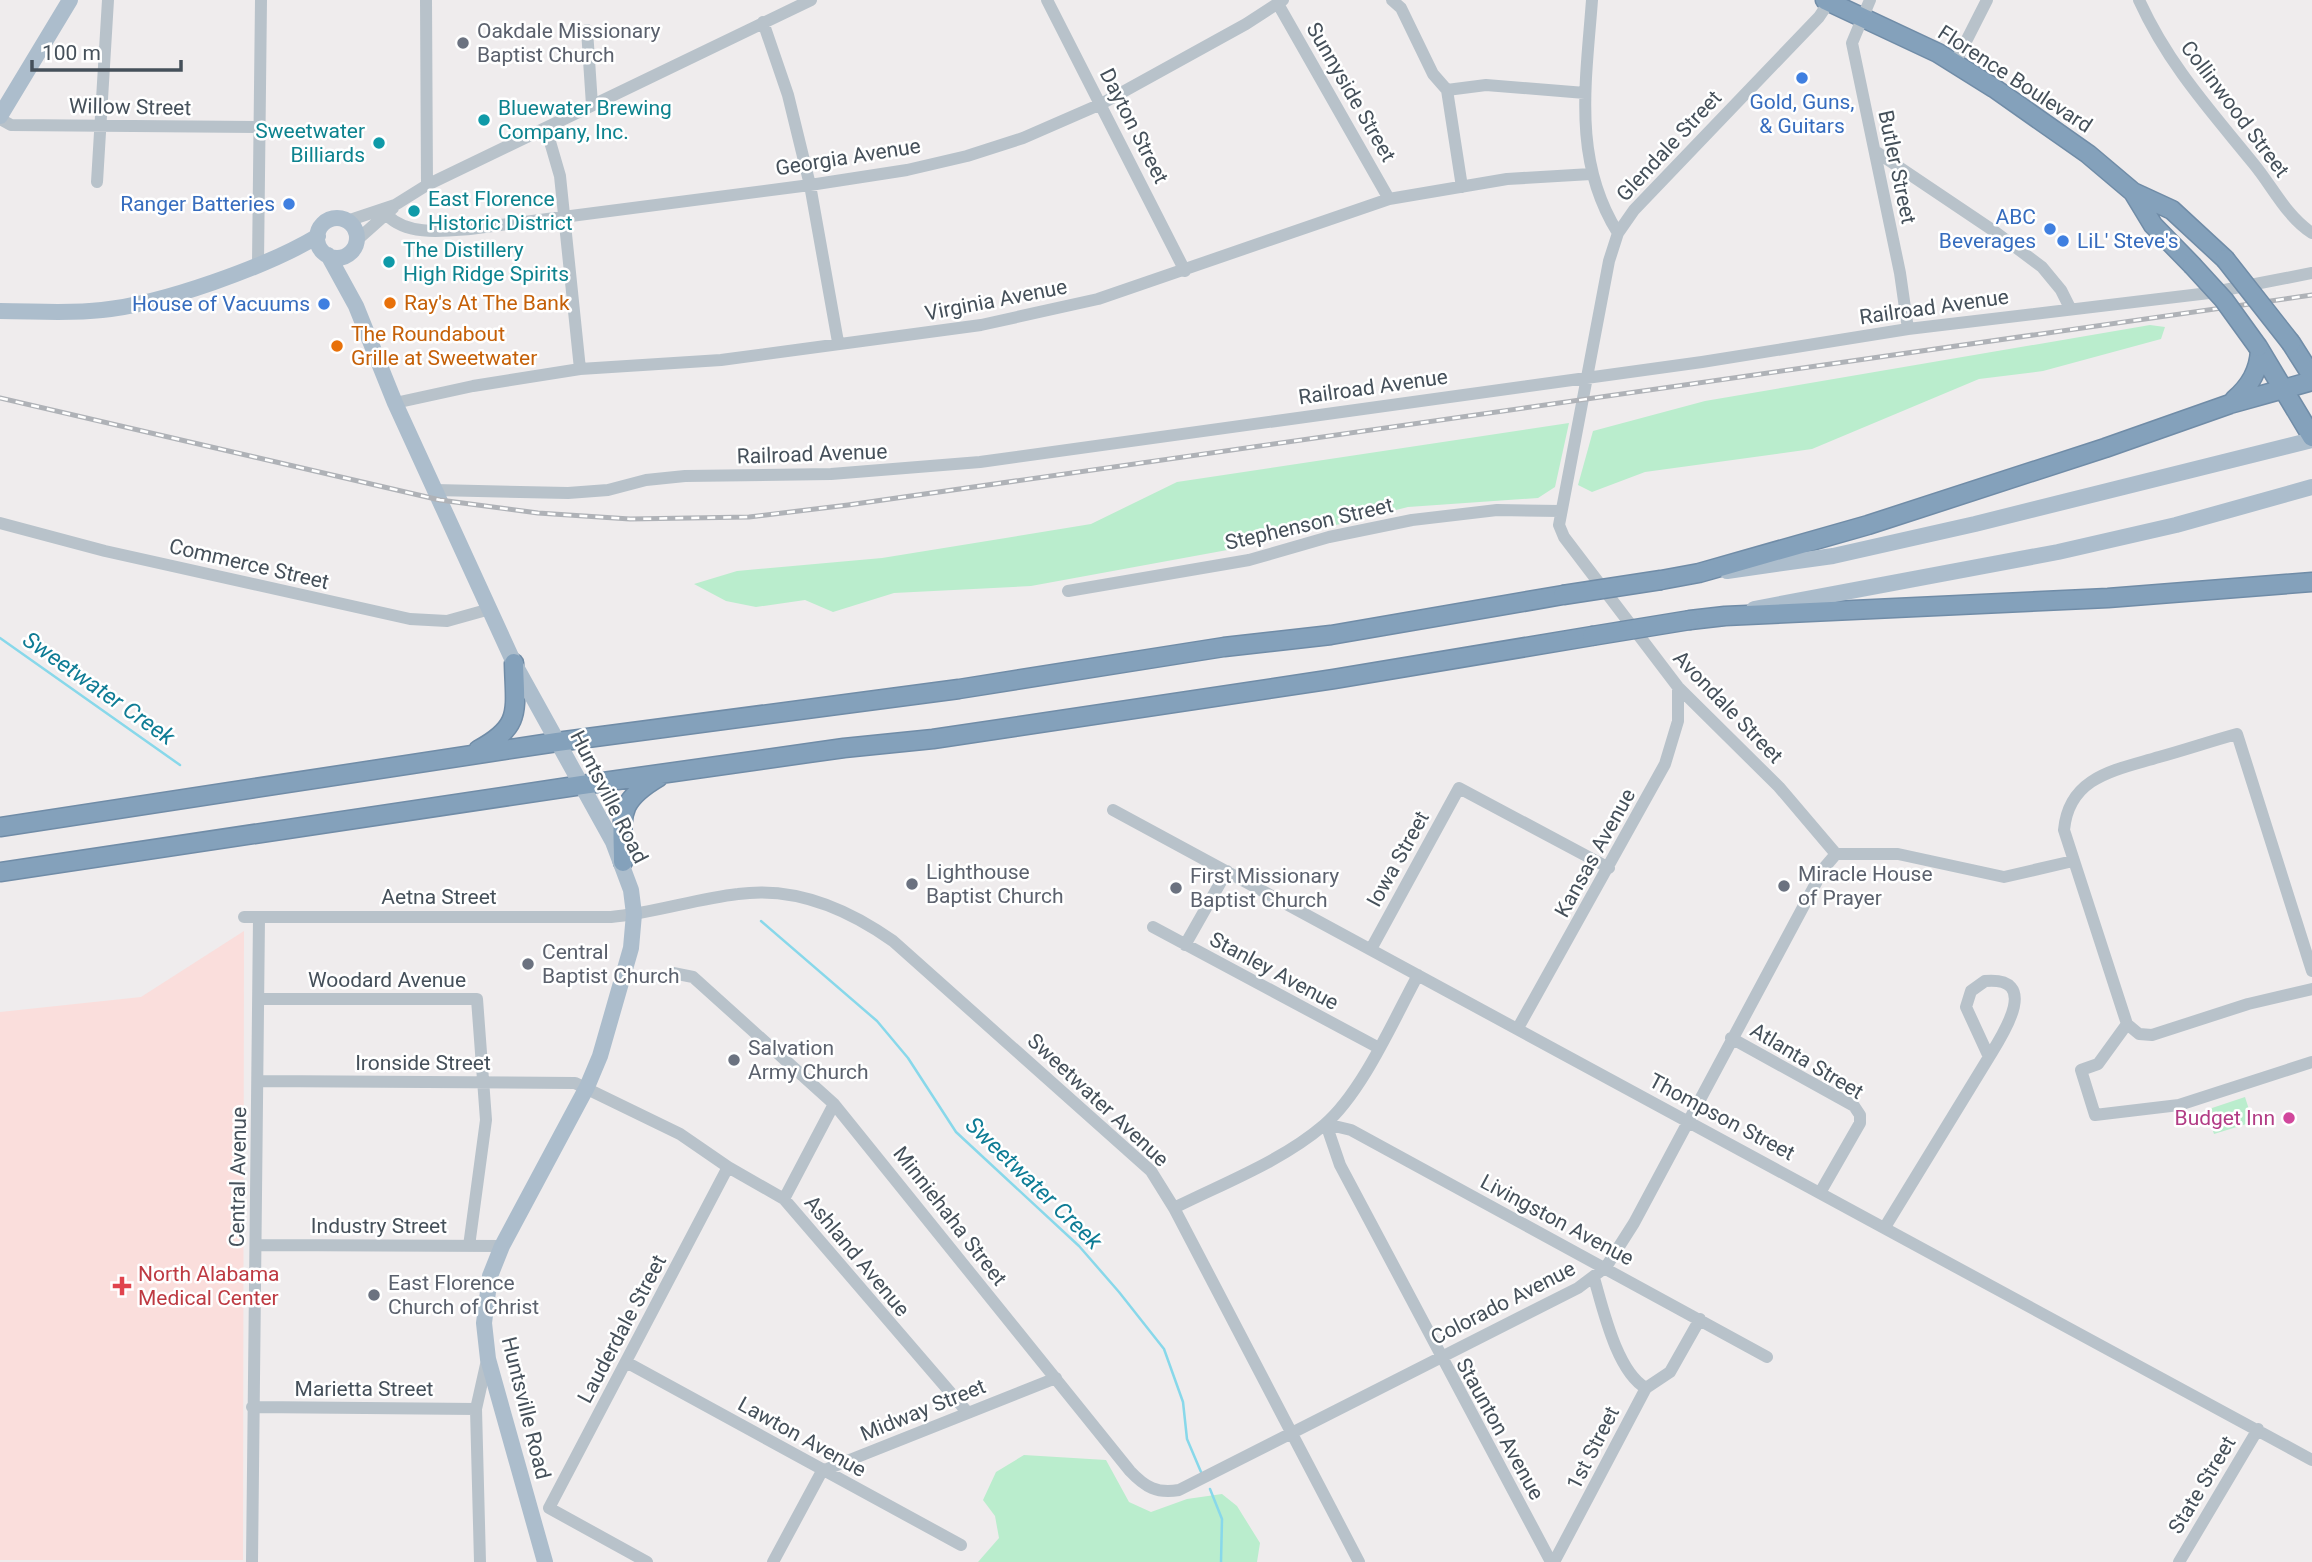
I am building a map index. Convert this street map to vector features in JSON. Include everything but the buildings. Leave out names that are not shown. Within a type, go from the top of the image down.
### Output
[{"type":"highway","name":"Florence Boulevard","points":[[1827,1],[1866,8],[2052,127],[2133,192],[2172,210],[2225,259],[2300,352],[2312,378]]},
{"type":"highway","name":"Florence Boulevard","points":[[2133,192],[2153,225],[2224,300],[2259,348],[2285,387],[2312,438]]},
{"type":"highway","points":[[2230,404],[2246,390],[2254,376],[2259,348]]},
{"type":"highway","points":[[0,827],[557,742],[960,689],[1224,647],[1331,635],[1699,573],[1979,490],[2312,378]]},
{"type":"highway","points":[[0,872],[582,785],[844,748],[933,739],[1334,680],[1690,620],[1725,616],[2069,600],[2308,583]]},
{"type":"highway","points":[[463,758],[504,736],[508,729],[514,705],[514,663]]},
{"type":"highway","points":[[623,862],[623,811],[630,797],[666,773]]},
{"type":"main road","points":[[0,118],[70,0]]},
{"type":"main road","points":[[0,311],[65,312],[122,308],[180,293],[278,257],[318,236],[326,222],[337,218],[348,221],[355,229],[355,245],[338,258],[325,253],[278,257]]},
{"type":"main road","points":[[318,236],[325,253]]},
{"type":"main road","name":"Huntsville Road","points":[[355,245],[350,258],[356,306]]},
{"type":"main road","name":"Huntsville Road","points":[[325,253],[356,306],[395,403],[514,663],[623,862],[634,915],[631,948],[619,996],[587,1087],[502,1246],[490,1276],[484,1322],[488,1359],[545,1562]]},
{"type":"main road","points":[[1699,573],[1833,556],[2063,503],[2312,438]]},
{"type":"main road","points":[[1725,616],[1846,590],[1944,576],[2046,555],[2176,525],[2312,488]]},
{"type":"street","points":[[97,182],[108,0]]},
{"type":"street","points":[[258,263],[261,0]]},
{"type":"street","points":[[426,0],[427,185]]},
{"type":"street","points":[[355,245],[391,210],[427,185],[811,0]]},
{"type":"street","name":"Dayton Street","points":[[1047,0],[1185,271]]},
{"type":"street","points":[[1392,0],[1401,8],[1433,74],[1447,90],[1462,187]]},
{"type":"street","points":[[1592,0],[1585,93],[1591,174],[1603,209],[1618,233]]},
{"type":"street","points":[[1955,63],[1987,0]]},
{"type":"street","name":"Collinwood Street","points":[[2139,0],[2154,31],[2198,100],[2255,165],[2296,222],[2312,233]]},
{"type":"street","name":"Glendale Street","points":[[1560,511],[1618,233],[1634,210],[1819,17],[1827,1]]},
{"type":"street","name":"Georgia Avenue","points":[[391,210],[403,227],[470,229],[810,185],[907,170],[967,156],[1023,138],[1101,103],[1281,2]]},
{"type":"street","name":"Sunnyside Street","points":[[1281,2],[1389,198]]},
{"type":"street","name":"Butler Street","points":[[1866,8],[1852,43],[1908,329]]},
{"type":"street","points":[[763,23],[788,95],[810,185],[838,342]]},
{"type":"street","points":[[587,30],[592,105]]},
{"type":"street","points":[[1447,90],[1486,85],[1585,93]]},
{"type":"street","name":"Willow Street","points":[[0,118],[11,125],[261,127]]},
{"type":"street","points":[[546,128],[560,176],[580,369]]},
{"type":"street","points":[[1875,151],[1984,224],[2042,267],[2061,290],[2070,308]]},
{"type":"street","name":"Virginia Avenue","points":[[395,403],[473,386],[580,369],[709,361],[838,342],[923,335],[981,326],[1098,299],[1389,198],[1507,179],[1591,174]]},
{"type":"street","points":[[348,221],[391,210]]},
{"type":"street","name":"Railroad Avenue","points":[[435,490],[568,493],[608,490],[646,480],[685,475],[831,474],[927,467],[1586,377],[1908,329],[2197,294],[2312,273]]},
{"type":"street","name":"Stephenson Street","points":[[1068,591],[1249,560],[1329,537],[1412,520],[1497,510],[1560,511]]},
{"type":"street","name":"Avondale Street","points":[[1560,511],[1559,525],[1564,537],[1678,687],[1779,787],[1836,853]]},
{"type":"street","name":"Commerce Street","points":[[0,523],[131,557],[410,619],[447,621],[490,609]]},
{"type":"street","name":"Kansas Avenue","points":[[1518,1028],[1609,869],[1673,746],[1678,721],[1678,687]]},
{"type":"street","points":[[2312,971],[2237,734],[2105,772],[2080,789],[2065,815],[2064,830],[2127,1024],[2139,1034],[2152,1035],[2248,1004],[2312,989]]},
{"type":"street","name":"Iowa Street","points":[[1371,949],[1459,788],[1609,869]]},
{"type":"street","name":"Thompson Street","points":[[1113,810],[1821,1191],[2312,1460]]},
{"type":"street","points":[[1836,853],[1898,854],[2004,877],[2073,861]]},
{"type":"street","name":"Colorado Avenue","points":[[1179,1490],[1594,1278],[1606,1267],[1634,1223],[1824,868],[1836,853]]},
{"type":"street","points":[[1185,945],[1227,871]]},
{"type":"street","name":"Sweetwater Avenue","points":[[634,915],[741,893],[774,893],[811,900],[853,915],[893,941],[1092,1117],[1151,1171],[1174,1208],[1359,1562]]},
{"type":"street","name":"Aetna Street","points":[[244,918],[634,915]]},
{"type":"street","name":"Central Avenue","points":[[252,1562],[259,918]]},
{"type":"street","name":"Stanley Avenue","points":[[1153,927],[1379,1048]]},
{"type":"street","name":"Minniehaha Street","points":[[673,974],[693,977],[834,1104],[1138,1479],[1147,1487],[1163,1493],[1179,1490]]},
{"type":"street","points":[[1174,1208],[1282,1153],[1326,1124],[1346,1101],[1379,1048],[1418,975]]},
{"type":"street","points":[[1885,1227],[1989,1057],[2016,1010],[2016,1002],[2008,988],[1993,981],[1977,985],[1967,998],[1966,1007],[1989,1057]]},
{"type":"street","name":"Woodard Avenue","points":[[259,999],[477,999],[486,1120],[468,1246]]},
{"type":"street","points":[[2127,1024],[2098,1064],[2081,1070],[2095,1115],[2179,1104],[2312,1062]]},
{"type":"street","name":"Atlanta Street","points":[[1731,1038],[1854,1106],[1860,1115],[1860,1123],[1821,1191]]},
{"type":"street","name":"Ironside Street","points":[[258,1081],[575,1083],[587,1087]]},
{"type":"street","name":"Ashland Avenue","points":[[587,1087],[680,1133],[728,1167],[784,1199],[968,1413]]},
{"type":"street","points":[[784,1199],[834,1104]]},
{"type":"street","name":"Livingston Avenue","points":[[1326,1124],[1351,1130],[1767,1357]]},
{"type":"street","name":"Staunton Avenue","points":[[1326,1124],[1340,1165],[1439,1357],[1552,1562]]},
{"type":"street","name":"Lauderdale Street","points":[[549,1508],[728,1167]]},
{"type":"street","name":"Industry Street","points":[[257,1245],[502,1246]]},
{"type":"street","points":[[1594,1278],[1615,1343],[1632,1378],[1646,1388],[1661,1380],[1678,1362],[1700,1319]]},
{"type":"street","points":[[480,1562],[476,1409],[488,1359]]},
{"type":"street","name":"Lawton Avenue","points":[[626,1362],[961,1545]]},
{"type":"street","name":"Midway Street","points":[[822,1471],[1056,1378]]},
{"type":"street","name":"1st Street","points":[[1552,1562],[1646,1388]]},
{"type":"street","name":"Marietta Street","points":[[252,1408],[476,1409]]},
{"type":"street","name":"State Street","points":[[2179,1562],[2258,1429]]},
{"type":"street","points":[[773,1562],[822,1471]]},
{"type":"street","points":[[533,1515],[549,1508],[647,1562]]},
{"type":"shaded area","name":"North Alabama Medical Center","points":[[244,931],[243,1560],[0,1560],[0,1012],[141,997]]},
{"type":"green space","points":[[2150,325],[2165,327],[2161,339],[2043,371],[1979,379],[1812,449],[1645,472],[1592,492],[1578,485],[1593,431],[1705,401]]},
{"type":"green space","points":[[1569,423],[1555,487],[1538,498],[1408,507],[1260,544],[1031,586],[894,593],[833,612],[805,600],[756,607],[726,601],[694,584],[737,571],[882,558],[1091,524],[1177,482]]},
{"type":"green space","points":[[2245,1097],[2253,1122],[2214,1134],[2206,1110]]},
{"type":"green space","points":[[1024,1455],[1106,1460],[1129,1502],[1151,1512],[1187,1499],[1222,1494],[1237,1506],[1260,1543],[1257,1562],[978,1562],[999,1538],[995,1516],[983,1500],[996,1472]]},
{"type":"waterway","name":"Sweetwater Creek","points":[[0,638],[180,765]]},
{"type":"waterway","name":"Sweetwater Creek","points":[[761,921],[877,1021],[908,1058],[956,1132],[1079,1246],[1119,1292],[1164,1349],[1183,1402],[1187,1439],[1201,1472]]},
{"type":"waterway","name":"Sweetwater Creek","points":[[1210,1489],[1222,1519],[1221,1562]]},
{"type":"railway","points":[[0,398],[440,500],[538,513],[630,519],[749,517],[2312,295]]},
{"type":"place","name":"Oakdale Missionary Baptist Church","points":[[463,43]]},
{"type":"place","name":"Gold, Guns, & Guitars","points":[[1802,78]]},
{"type":"place","name":"Bluewater Brewing Company, Inc.","points":[[484,120]]},
{"type":"place","name":"Sweetwater Billiards","points":[[379,143]]},
{"type":"place","name":"Ranger Batteries","points":[[289,204]]},
{"type":"place","name":"East Florence Historic District","points":[[414,211]]},
{"type":"place","name":"ABC Beverages","points":[[2050,229]]},
{"type":"place","name":"LiL' Steve's","points":[[2063,241]]},
{"type":"place","name":"The Distillery High Ridge Spirits","points":[[389,262]]},
{"type":"place","name":"Ray's At The Bank","points":[[390,303]]},
{"type":"place","name":"House of Vacuums","points":[[324,304]]},
{"type":"place","name":"The Roundabout Grille at Sweetwater","points":[[337,346]]},
{"type":"place","name":"Lighthouse Baptist Church","points":[[912,884]]},
{"type":"place","name":"Miracle House of Prayer","points":[[1784,886]]},
{"type":"place","name":"First Missionary Baptist Church","points":[[1176,888]]},
{"type":"place","name":"Central Baptist Church","points":[[528,964]]},
{"type":"place","name":"Salvation Army Church","points":[[734,1060]]},
{"type":"place","name":"Budget Inn","points":[[2289,1118]]},
{"type":"place","name":"North Alabama Medical Center","points":[[122,1286]]},
{"type":"place","name":"East Florence Church of Christ","points":[[374,1295]]}]
